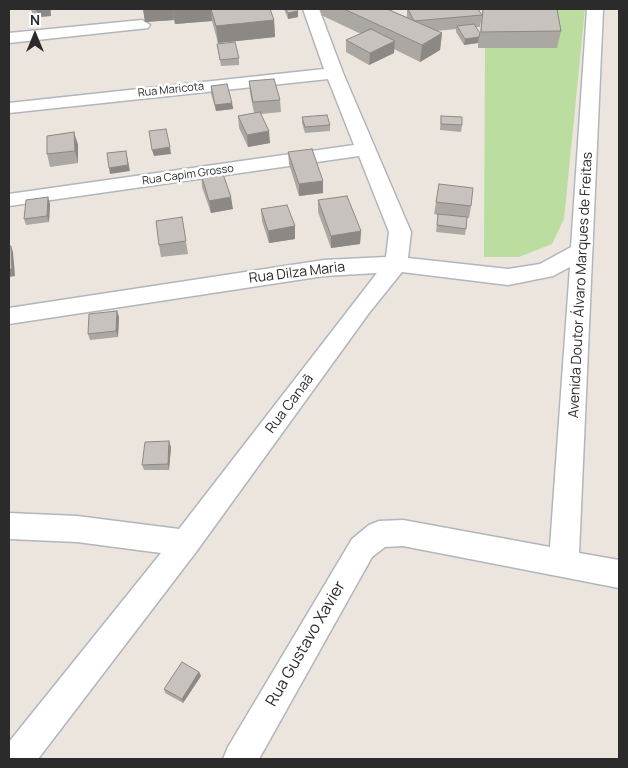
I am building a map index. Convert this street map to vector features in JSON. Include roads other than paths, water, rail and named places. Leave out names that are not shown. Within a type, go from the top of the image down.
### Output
[{"type":"street","points":[[311,9],[334,73],[400,232],[396,264]]},
{"type":"street","name":"Avenida Doutor Álvaro Marques de Freitas","points":[[564,562],[596,9]]},
{"type":"street","points":[[9,38],[142,25]]},
{"type":"street","name":"Rua Maricota","points":[[9,108],[334,73]]},
{"type":"street","name":"Rua Capim Grosso","points":[[9,200],[367,149]]},
{"type":"street","name":"Rua Dilza Maria","points":[[9,316],[324,268],[396,264],[508,277],[545,271],[581,251]]},
{"type":"street","name":"Rua Canaã","points":[[16,759],[186,542],[361,307],[396,264]]},
{"type":"street","points":[[9,526],[78,530],[186,542]]},
{"type":"street","name":"Rua Gustavo Xavier","points":[[240,759],[362,548],[379,534],[403,533],[564,562]]},
{"type":"street","points":[[564,562],[619,574]]}]
